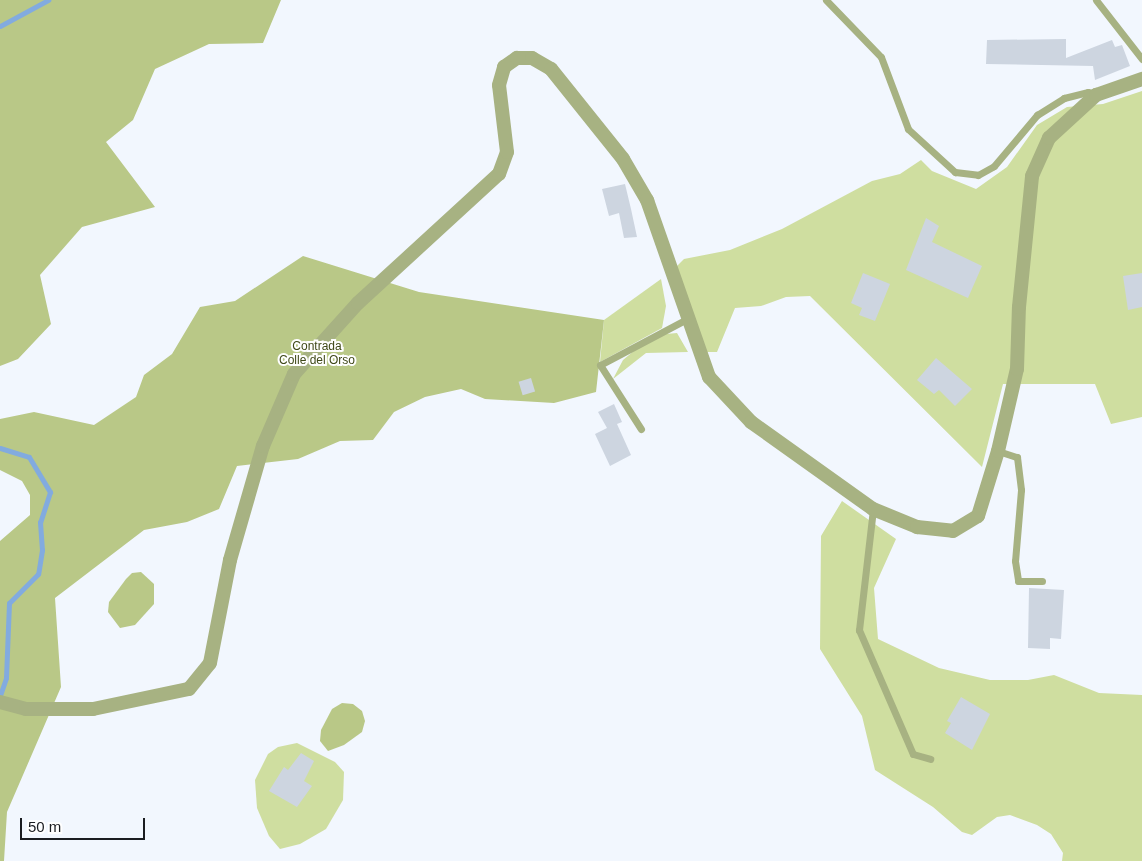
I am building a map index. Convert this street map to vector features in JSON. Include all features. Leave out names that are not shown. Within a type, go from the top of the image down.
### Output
[{"type":"street","points":[[0,702],[26,709],[93,709],[189,689],[210,663],[232,550],[263,446],[294,374],[358,303],[499,174],[507,152],[499,85],[504,67],[517,58],[532,58],[551,70],[623,159],[646,200],[687,319],[709,376],[751,422],[873,509],[917,527],[953,530],[978,516],[998,451],[1017,369],[1019,306],[1032,176],[1049,138],[1096,95],[1142,80]]},
{"type":"lane","points":[[826,0],[880,57],[908,128],[955,172],[978,175],[994,166],[1037,115],[1064,98],[1088,92],[1096,95]]},
{"type":"lane","points":[[1096,0],[1142,59]]},
{"type":"lane","points":[[641,429],[600,365],[687,319]]},
{"type":"lane","points":[[998,451],[1017,457],[1021,490],[1015,561],[1018,581],[1042,581]]},
{"type":"lane","points":[[873,509],[859,630],[913,754],[930,759]]},
{"type":"green space","points":[[0,0],[281,0],[263,43],[209,44],[155,69],[133,120],[106,142],[155,207],[82,227],[40,275],[51,324],[18,359],[0,366]]},
{"type":"green space","points":[[1142,91],[1142,417],[1111,424],[1095,384],[1003,384],[982,467],[810,296],[786,297],[761,306],[735,308],[717,352],[705,352],[676,267],[684,259],[730,250],[782,229],[872,181],[900,174],[921,160],[932,171],[976,189],[1007,167],[1037,125],[1067,107],[1103,104]]},
{"type":"green space","name":"Contrada Colle del Orso","points":[[303,256],[419,292],[604,320],[596,392],[554,403],[485,399],[461,389],[425,397],[394,412],[373,440],[340,441],[298,459],[237,466],[219,509],[187,522],[144,530],[55,598],[61,687],[7,812],[4,861],[0,861],[0,541],[30,515],[30,495],[22,481],[0,470],[0,419],[34,412],[94,425],[136,397],[144,375],[172,354],[200,307],[235,301]]},
{"type":"green space","points":[[661,279],[666,306],[662,328],[600,362],[604,320]]},
{"type":"green space","points":[[677,333],[688,352],[646,353],[613,379],[623,360],[635,350],[666,334]]},
{"type":"green space","points":[[842,501],[896,539],[874,588],[878,639],[939,668],[990,680],[1028,680],[1054,675],[1099,693],[1142,695],[1142,861],[1062,861],[1063,853],[1051,834],[1037,825],[1010,815],[997,817],[972,835],[962,832],[933,807],[875,770],[862,716],[820,649],[821,536]]},
{"type":"green space","points":[[141,572],[154,584],[154,604],[135,625],[120,628],[108,612],[109,602],[132,573]]},
{"type":"green space","points":[[342,703],[353,704],[362,711],[365,721],[362,732],[344,745],[328,751],[320,741],[321,730],[332,709]]},
{"type":"green space","points":[[297,743],[335,762],[344,772],[343,800],[326,829],[300,844],[280,849],[269,836],[257,808],[255,780],[268,754],[278,747]]},
{"type":"building","points":[[1066,39],[1066,58],[1112,40],[1115,47],[1122,45],[1130,66],[1095,80],[1093,66],[986,64],[987,40]]},
{"type":"building","points":[[625,184],[637,237],[624,238],[619,213],[609,216],[602,189]]},
{"type":"building","points":[[926,218],[939,226],[932,242],[982,266],[968,298],[906,270]]},
{"type":"building","points":[[863,273],[890,284],[875,321],[859,315],[862,308],[851,303]]},
{"type":"building","points":[[1142,273],[1142,307],[1128,310],[1123,276]]},
{"type":"building","points":[[936,358],[972,389],[955,406],[939,390],[934,394],[917,380]]},
{"type":"building","points":[[531,378],[535,391],[523,395],[519,382]]},
{"type":"building","points":[[614,404],[622,422],[617,424],[631,455],[610,466],[595,434],[607,428],[598,412]]},
{"type":"building","points":[[1029,588],[1064,590],[1061,639],[1050,638],[1050,649],[1028,648]]},
{"type":"building","points":[[961,697],[990,714],[972,750],[945,733],[951,723],[947,721]]},
{"type":"building","points":[[301,753],[314,761],[304,781],[312,786],[297,807],[269,791],[284,767],[288,770]]},
{"type":"waterway","points":[[0,26],[48,0]]},
{"type":"waterway","points":[[0,448],[29,457],[50,492],[40,522],[42,550],[38,574],[9,603],[6,678],[0,695]]}]
